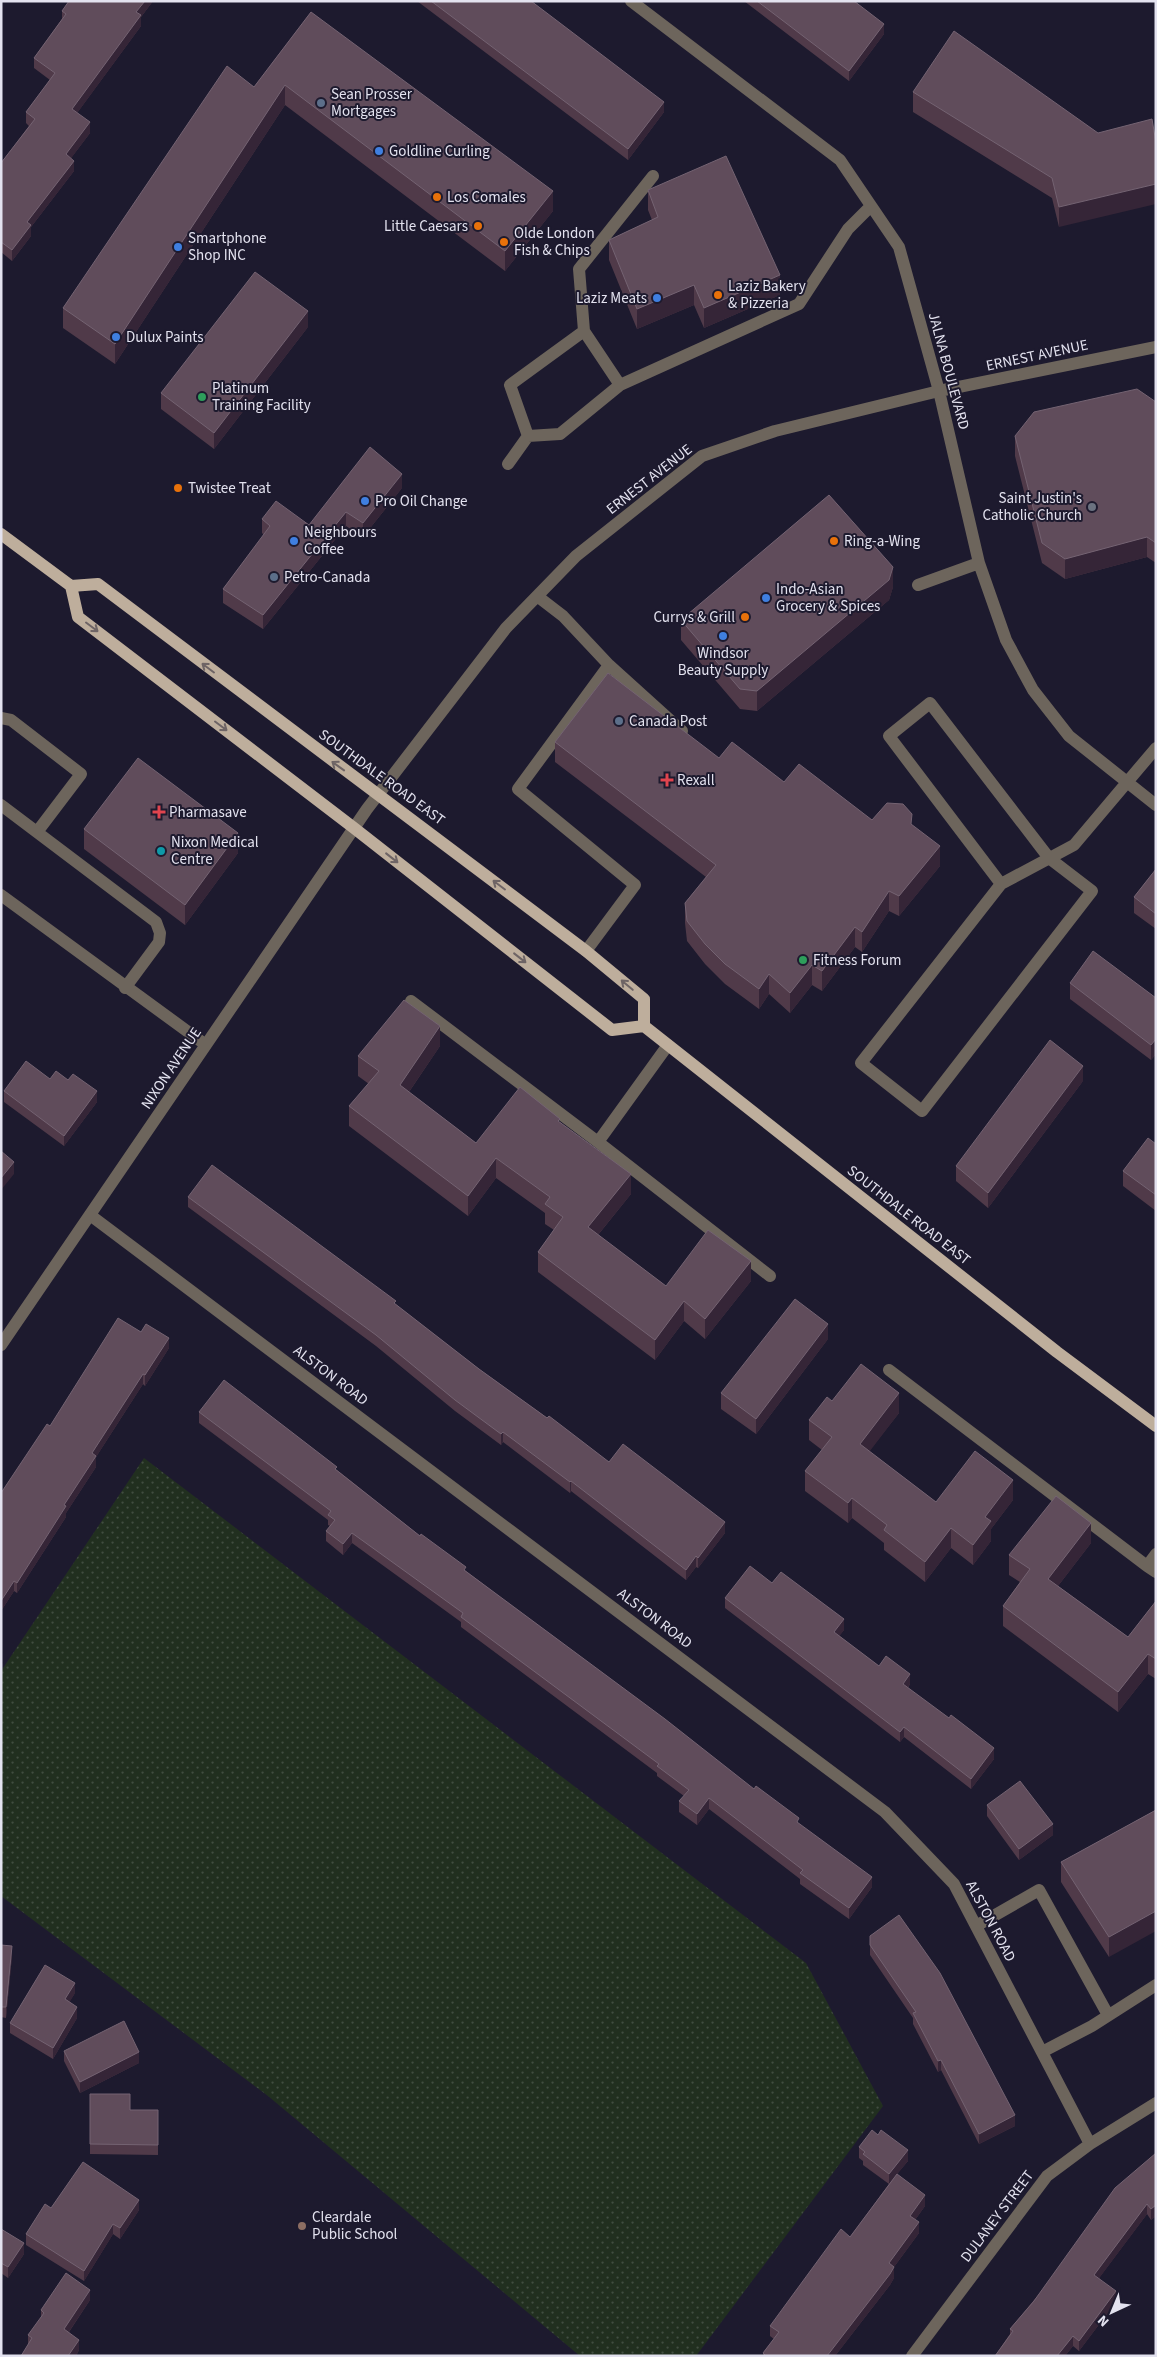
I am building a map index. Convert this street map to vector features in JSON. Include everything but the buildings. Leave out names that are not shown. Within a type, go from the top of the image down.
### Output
[{"type":"main road","points":[[1,534],[71,586],[78,617],[354,828],[612,1030],[644,1026]]},
{"type":"main road","name":"SOUTHDALE ROAD EAST","points":[[71,586],[98,584],[586,951],[644,999],[644,1026],[1057,1352],[1156,1426]]},
{"type":"street","name":"JALNA BOULEVARD","points":[[631,1],[840,160],[899,247],[939,392],[979,563],[1006,640],[1033,690],[1069,736],[1156,804]]},
{"type":"street","points":[[620,385],[584,331],[579,269],[653,176]]},
{"type":"street","points":[[528,436],[560,434],[620,385],[799,304],[848,229],[871,206]]},
{"type":"street","points":[[528,436],[510,385],[584,331]]},
{"type":"street","name":"ERNEST AVENUE","points":[[367,808],[506,628],[576,556],[702,456],[775,431],[939,392],[1156,347]]},
{"type":"street","points":[[508,464],[528,436]]},
{"type":"street","points":[[918,585],[979,563]]},
{"type":"street","points":[[537,596],[563,616],[609,666],[691,739]]},
{"type":"street","points":[[586,951],[635,885],[518,789],[609,666]]},
{"type":"street","points":[[1001,884],[889,736],[930,703],[1049,858],[1092,891],[922,1111],[861,1063],[1001,884],[1049,858],[1074,845],[1156,748]]},
{"type":"street","points":[[1,718],[11,720],[81,774],[37,832]]},
{"type":"street","points":[[1,805],[156,922],[160,933],[159,942],[125,988]]},
{"type":"street","name":"NIXON AVENUE","points":[[3,1340],[367,808]]},
{"type":"street","points":[[1,895],[125,988],[206,1045]]},
{"type":"street","points":[[411,1001],[598,1142],[770,1276]]},
{"type":"street","points":[[598,1142],[668,1046]]},
{"type":"street","name":"ALSTON ROAD","points":[[90,1215],[885,1812],[954,1884],[1090,2144]]},
{"type":"street","points":[[889,1370],[1152,1569],[1156,1554]]},
{"type":"street","points":[[976,1926],[1039,1890],[1108,2015]]},
{"type":"street","points":[[1042,2052],[1108,2015],[1156,1985]]},
{"type":"street","name":"DULANEY STREET","points":[[912,2356],[1048,2176],[1090,2144],[1156,2103]]},
{"type":"green space","points":[[144,1458],[806,1963],[883,2106],[696,2356],[580,2356],[268,2096],[1,1896],[1,1671]]},
{"type":"place","name":"Sean Prosser Mortgages","points":[[321,103]]},
{"type":"place","name":"Goldline Curling","points":[[379,151]]},
{"type":"place","name":"Los Comales","points":[[437,197]]},
{"type":"place","name":"Little Caesars","points":[[478,226]]},
{"type":"place","name":"Olde London Fish & Chips","points":[[504,242]]},
{"type":"place","name":"Smartphone Shop INC","points":[[178,247]]},
{"type":"place","name":"Laziz Bakery & Pizzeria","points":[[718,295]]},
{"type":"place","name":"Laziz Meats","points":[[657,298]]},
{"type":"place","name":"Dulux Paints","points":[[116,337]]},
{"type":"place","name":"Platinum Training Facility","points":[[202,397]]},
{"type":"place","name":"Twistee Treat","points":[[178,488]]},
{"type":"place","name":"Pro Oil Change","points":[[365,501]]},
{"type":"place","name":"Saint Justin's Catholic Church","points":[[1092,507]]},
{"type":"place","name":"Neighbours Coffee","points":[[294,541]]},
{"type":"place","name":"Ring-a-Wing","points":[[834,541]]},
{"type":"place","name":"Petro-Canada","points":[[274,577]]},
{"type":"place","name":"Indo-Asian Grocery & Spices","points":[[766,598]]},
{"type":"place","name":"Currys & Grill","points":[[745,617]]},
{"type":"place","name":"Windsor Beauty Supply","points":[[723,636]]},
{"type":"place","name":"Canada Post","points":[[619,721]]},
{"type":"place","name":"Rexall","points":[[667,780]]},
{"type":"place","name":"Pharmasave","points":[[159,812]]},
{"type":"place","name":"Nixon Medical Centre","points":[[161,851]]},
{"type":"place","name":"Fitness Forum","points":[[803,960]]},
{"type":"place","name":"Cleardale Public School","points":[[302,2226]]}]
